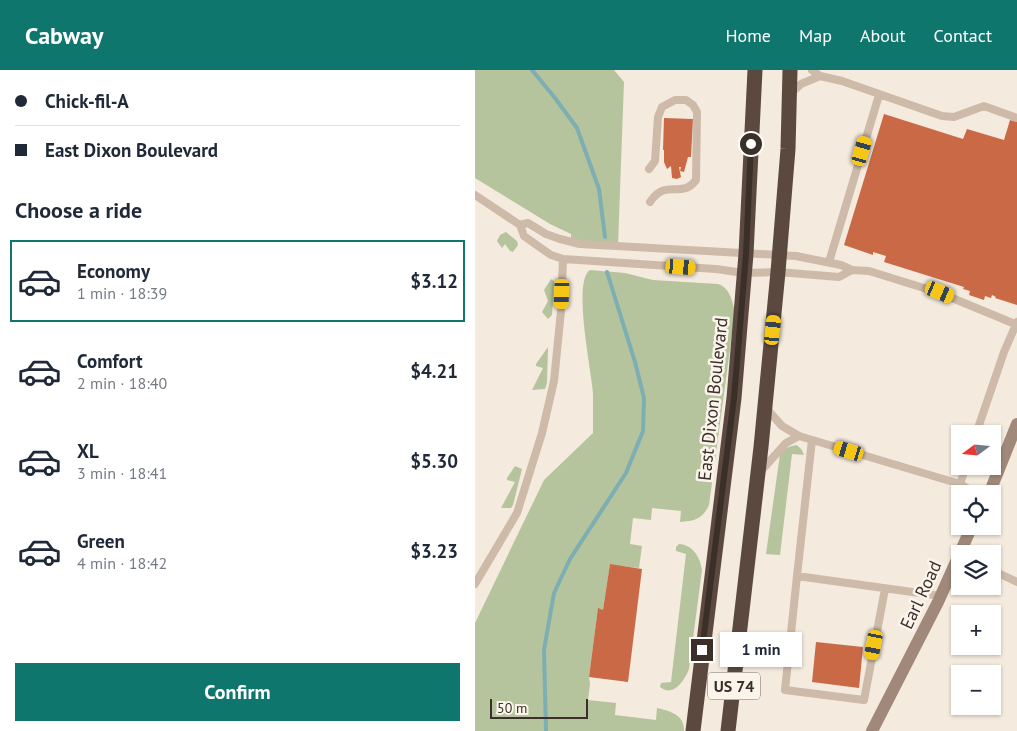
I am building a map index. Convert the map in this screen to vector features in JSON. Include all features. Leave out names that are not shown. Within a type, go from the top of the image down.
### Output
[{"type":"highway","name":"East Dixon Boulevard","points":[[693,731],[734,398],[746,254],[755,70]]},
{"type":"highway","name":"US 74","points":[[728,731],[742,622],[778,272],[788,149],[790,70]]},
{"type":"main road","points":[[993,485],[1017,424]]},
{"type":"main road","name":"Earl Road","points":[[872,731],[941,596],[968,535]]},
{"type":"lane","points":[[812,70],[820,76],[842,81],[942,116],[954,117],[984,106],[1017,118]]},
{"type":"lane","points":[[789,96],[801,84],[820,76]]},
{"type":"lane","points":[[829,262],[879,95]]},
{"type":"lane","points":[[649,169],[655,161],[658,117],[662,107],[675,100],[686,100],[693,105],[697,112],[696,180],[691,187],[663,189],[656,193],[650,202]]},
{"type":"lane","points":[[475,195],[520,225],[524,236],[551,255],[563,259],[716,269],[744,273],[778,272],[839,277],[852,270]]},
{"type":"lane","points":[[520,225],[528,223],[546,234],[581,244],[779,255],[829,262],[852,270],[869,271],[940,292],[1016,323],[1003,352],[979,425]]},
{"type":"lane","points":[[475,584],[517,513],[542,433],[554,382],[561,311],[563,259]]},
{"type":"lane","points":[[765,407],[782,426],[799,436],[960,484],[963,475]]},
{"type":"lane","points":[[758,475],[786,442],[799,436]]},
{"type":"lane","points":[[812,440],[785,690],[863,700],[885,589]]},
{"type":"lane","points":[[1001,574],[1017,582]]},
{"type":"lane","points":[[797,576],[941,596]]},
{"type":"green space","points":[[475,70],[614,70],[624,82],[618,245],[571,242],[571,234],[550,224],[475,178]]},
{"type":"green space","points":[[506,232],[517,241],[518,245],[513,252],[505,244],[502,248],[497,241],[500,235]]},
{"type":"green space","points":[[590,270],[625,273],[653,280],[718,284],[728,291],[735,312],[707,510],[701,516],[690,521],[680,522],[681,511],[652,508],[651,520],[633,518],[630,544],[642,546],[639,568],[610,565],[603,610],[598,609],[589,677],[588,700],[616,703],[615,715],[656,720],[657,708],[667,711],[679,717],[684,726],[684,731],[475,731],[475,623],[544,480],[593,433],[593,394],[583,309],[585,278]]},
{"type":"green space","points":[[551,279],[554,281],[552,315],[548,319],[542,312],[548,301],[544,290]]},
{"type":"green space","points":[[548,347],[547,383],[545,389],[532,390],[543,368],[536,366],[536,364]]},
{"type":"green space","points":[[797,445],[804,455],[792,454],[780,555],[766,554],[780,454],[783,450]]},
{"type":"green space","points":[[515,466],[522,469],[513,505],[511,508],[501,508],[515,482],[507,480],[507,478]]},
{"type":"green space","points":[[679,544],[695,552],[702,570],[689,669],[685,678],[678,686],[674,689],[665,690],[660,687],[661,683],[671,682],[686,554],[676,551],[676,547]]},
{"type":"building","points":[[884,114],[963,139],[967,129],[1004,140],[1010,120],[1017,122],[1017,305],[995,298],[992,295],[991,298],[985,296],[984,300],[969,295],[970,291],[963,289],[964,287],[884,262],[886,256],[873,252],[873,255],[844,245]]},
{"type":"building","points":[[664,118],[693,119],[691,157],[688,157],[684,172],[680,171],[681,167],[679,167],[681,177],[677,179],[672,178],[671,166],[667,169],[664,162]]},
{"type":"building","points":[[610,564],[642,569],[628,682],[589,677],[598,608],[603,610]]},
{"type":"building","points":[[816,642],[863,647],[859,688],[812,682]]},
{"type":"waterway","points":[[532,70],[577,128],[599,189],[605,237]]},
{"type":"waterway","points":[[546,731],[544,650],[554,593],[570,559],[626,473],[643,431],[644,398],[635,362],[607,272]]},
{"type":"route","points":[[702,650],[734,398],[746,254],[751,144]]}]
